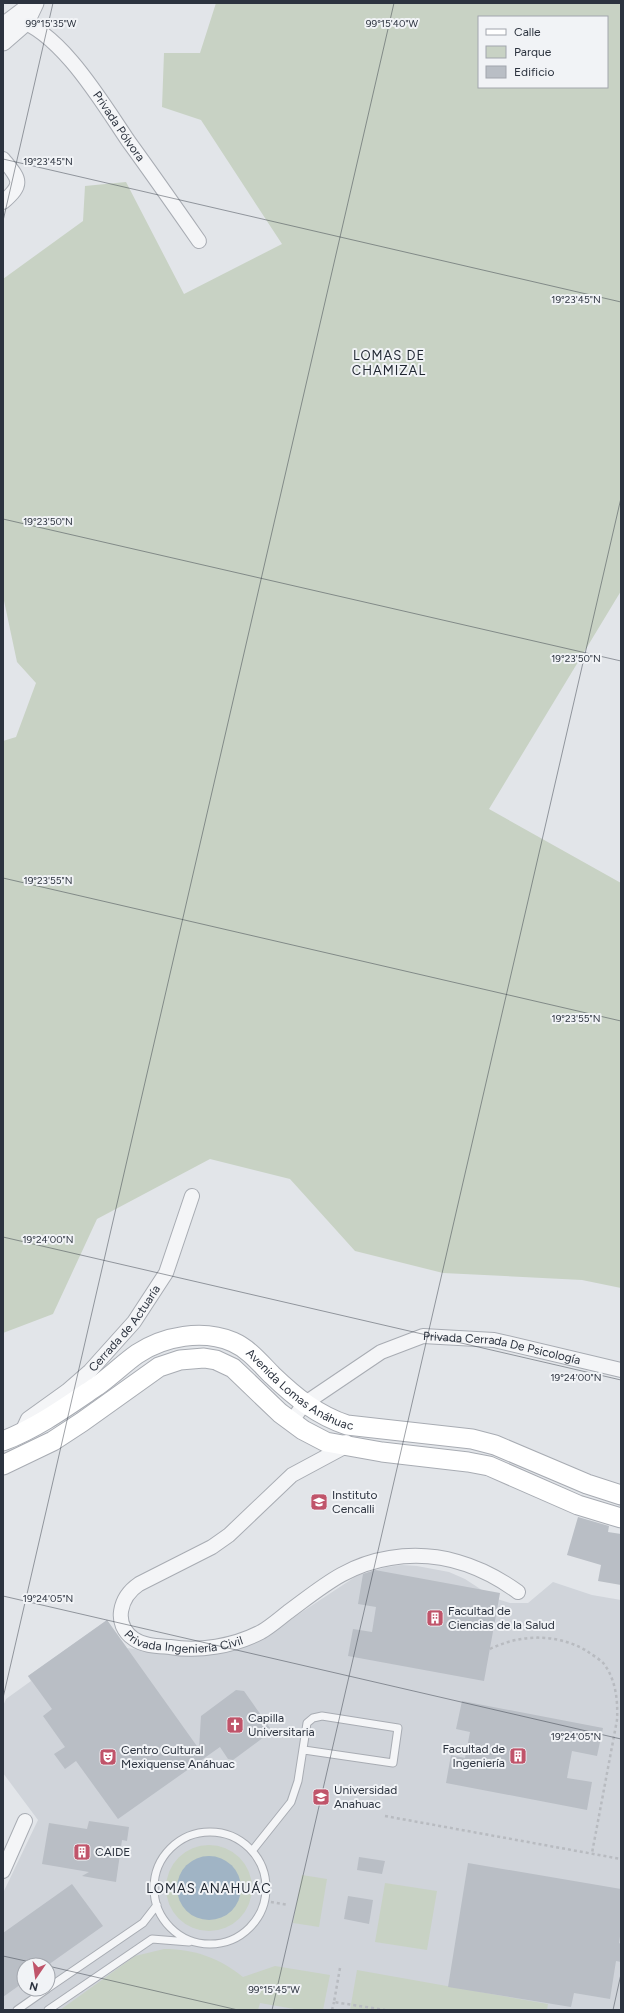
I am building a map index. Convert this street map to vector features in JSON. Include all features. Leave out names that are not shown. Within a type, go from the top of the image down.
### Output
[{"type":"main road","name":"Avenida Lomas Anáhuac","points":[[3,1441],[22,1434],[71,1403],[138,1354],[163,1342],[191,1336],[221,1338],[246,1349],[304,1404],[325,1417],[347,1425],[472,1439],[495,1445],[587,1484],[621,1495]]},
{"type":"main road","name":"Avenida Lomas Anáhuac","points":[[3,1465],[53,1440],[82,1422],[159,1367],[180,1360],[204,1358],[224,1363],[233,1368],[292,1422],[326,1442],[382,1452],[468,1462],[489,1466],[578,1505],[621,1518]]},
{"type":"street","points":[[3,42],[11,20],[34,3]]},
{"type":"street","name":"Privada Pólvora","points":[[11,20],[58,47],[83,75],[199,241]]},
{"type":"street","points":[[3,159],[17,177],[18,182],[14,193],[3,202]]},
{"type":"street","name":"Cerrada de Actuaría","points":[[22,1434],[28,1419],[67,1391],[90,1371],[134,1322],[166,1273],[192,1196]]},
{"type":"street","name":"Privada Cerrada De Psicología","points":[[304,1404],[381,1352],[423,1336],[494,1340],[621,1370]]},
{"type":"street","points":[[292,1422],[304,1404]]},
{"type":"street","points":[[346,1446],[347,1425]]},
{"type":"street","name":"Privada Ingeniería Civil","points":[[346,1446],[292,1475],[229,1535],[212,1547],[129,1590],[125,1597],[121,1612],[124,1627],[129,1634],[142,1643],[178,1649],[207,1648],[240,1642],[262,1632],[334,1577],[352,1568],[390,1558],[430,1557],[455,1561],[485,1572],[518,1592]]},
{"type":"street","points":[[3,1870],[25,1821]]},
{"type":"lane","points":[[252,1851],[291,1802],[298,1781],[308,1723],[313,1718],[322,1716],[398,1728],[393,1763],[304,1750]]},
{"type":"lane","points":[[48,2010],[152,1939],[210,1944],[225,1942],[239,1937],[251,1928],[260,1915],[265,1901],[266,1884],[262,1866],[252,1851],[237,1839],[219,1833],[200,1833],[182,1840],[168,1852],[158,1868],[154,1887],[157,1905],[165,1922],[179,1934],[195,1942]]},
{"type":"lane","points":[[56,1983],[143,1923],[157,1905]]},
{"type":"lane","points":[[16,2010],[36,1997]]},
{"type":"path","points":[[490,1649],[506,1641],[519,1638],[545,1638],[570,1643],[594,1656],[604,1664],[612,1680],[618,1699],[617,1720],[592,1853]]},
{"type":"path","points":[[385,1816],[621,1859]]},
{"type":"path","points":[[265,1901],[288,1905]]},
{"type":"path","points":[[332,2010],[340,1968]]},
{"type":"path","points":[[334,2002],[385,2010]]},
{"type":"shaded area","name":"Universidad Anahuac","points":[[402,1565],[417,1566],[449,1572],[465,1579],[494,1598],[510,1603],[528,1603],[553,1582],[592,1595],[621,1600],[621,2010],[3,2010],[3,1893],[38,1820],[3,1773],[3,1706],[6,1699],[31,1681],[28,1676],[107,1620],[127,1648],[176,1655],[207,1653],[264,1637],[358,1575],[387,1567]]},
{"type":"green space","points":[[216,3],[621,3],[621,591],[489,809],[621,883],[621,1288],[582,1280],[443,1273],[355,1251],[290,1179],[210,1159],[97,1219],[53,1314],[3,1333],[3,741],[16,737],[36,683],[17,662],[3,596],[3,279],[83,221],[85,186],[126,182],[184,294],[282,244],[201,120],[162,107],[164,53],[200,53]]},
{"type":"green space","points":[[201,1845],[217,1845],[226,1848],[240,1857],[249,1871],[252,1880],[252,1896],[249,1905],[240,1919],[226,1928],[217,1931],[201,1931],[185,1924],[178,1919],[173,1912],[166,1896],[166,1880],[173,1864],[178,1857],[185,1852]]},
{"type":"green space","points":[[302,1875],[327,1879],[319,1927],[293,1923]]},
{"type":"green space","points":[[385,1883],[437,1891],[427,1950],[375,1942]]},
{"type":"green space","points":[[164,1949],[175,1949],[206,1956],[234,1970],[243,1977],[275,1966],[330,1975],[323,2010],[300,2010],[260,2003],[258,2010],[60,2010],[135,1956]]},
{"type":"green space","points":[[357,1970],[548,2004],[547,2010],[350,2010]]},
{"type":"water","points":[[209,1856],[227,1861],[232,1865],[236,1870],[241,1888],[236,1906],[232,1911],[227,1915],[209,1920],[191,1915],[186,1911],[182,1906],[177,1888],[182,1870],[186,1865],[191,1861]]},
{"type":"building","points":[[578,1517],[609,1526],[608,1532],[621,1534],[621,1585],[598,1581],[601,1565],[567,1555]]},
{"type":"building","name":"Facultad de Ciencias de la Salud","points":[[375,1570],[500,1593],[484,1681],[348,1656],[353,1629],[372,1632],[376,1607],[358,1604],[363,1574]]},
{"type":"building","points":[[107,1620],[199,1749],[201,1716],[236,1690],[244,1691],[270,1728],[268,1734],[233,1760],[228,1759],[220,1747],[118,1819],[76,1761],[65,1769],[54,1754],[65,1747],[43,1716],[52,1709],[28,1676]]},
{"type":"building","name":"Facultad de Ingeniería","points":[[462,1701],[603,1728],[597,1756],[572,1751],[567,1778],[592,1782],[587,1810],[446,1783],[451,1755],[465,1758],[470,1732],[456,1729]]},
{"type":"building","name":"CAIDE","points":[[89,1821],[129,1827],[127,1841],[122,1840],[116,1882],[82,1876],[89,1872],[42,1864],[49,1823],[87,1829]]},
{"type":"building","points":[[359,1857],[385,1861],[382,1874],[357,1870]]},
{"type":"building","points":[[468,1863],[621,1889],[621,1930],[619,1943],[621,1944],[621,1962],[616,1961],[610,1999],[574,1993],[571,2007],[448,1987]]},
{"type":"building","points":[[72,1884],[103,1926],[56,1959],[56,1957],[16,1957],[16,1988],[3,1997],[3,1933]]},
{"type":"building","points":[[348,1896],[373,1900],[369,1924],[344,1919]]},
{"type":"place","name":"Instituto Cencalli","points":[[319,1502]]},
{"type":"place","name":"Facultad de Ciencias de la Salud","points":[[435,1618]]},
{"type":"place","name":"Capilla Universitaria","points":[[235,1725]]},
{"type":"place","name":"Facultad de Ingeniería","points":[[518,1756]]},
{"type":"place","name":"Centro Cultural Mexiquense Anáhuac","points":[[108,1757]]},
{"type":"place","name":"Universidad Anahuac","points":[[321,1797]]},
{"type":"place","name":"CAIDE","points":[[82,1852]]},
{"type":"district","name":"LOMAS DE CHAMIZAL","points":[[389,362]]},
{"type":"district","name":"LOMAS ANAHUÁC","points":[[209,1888]]}]
